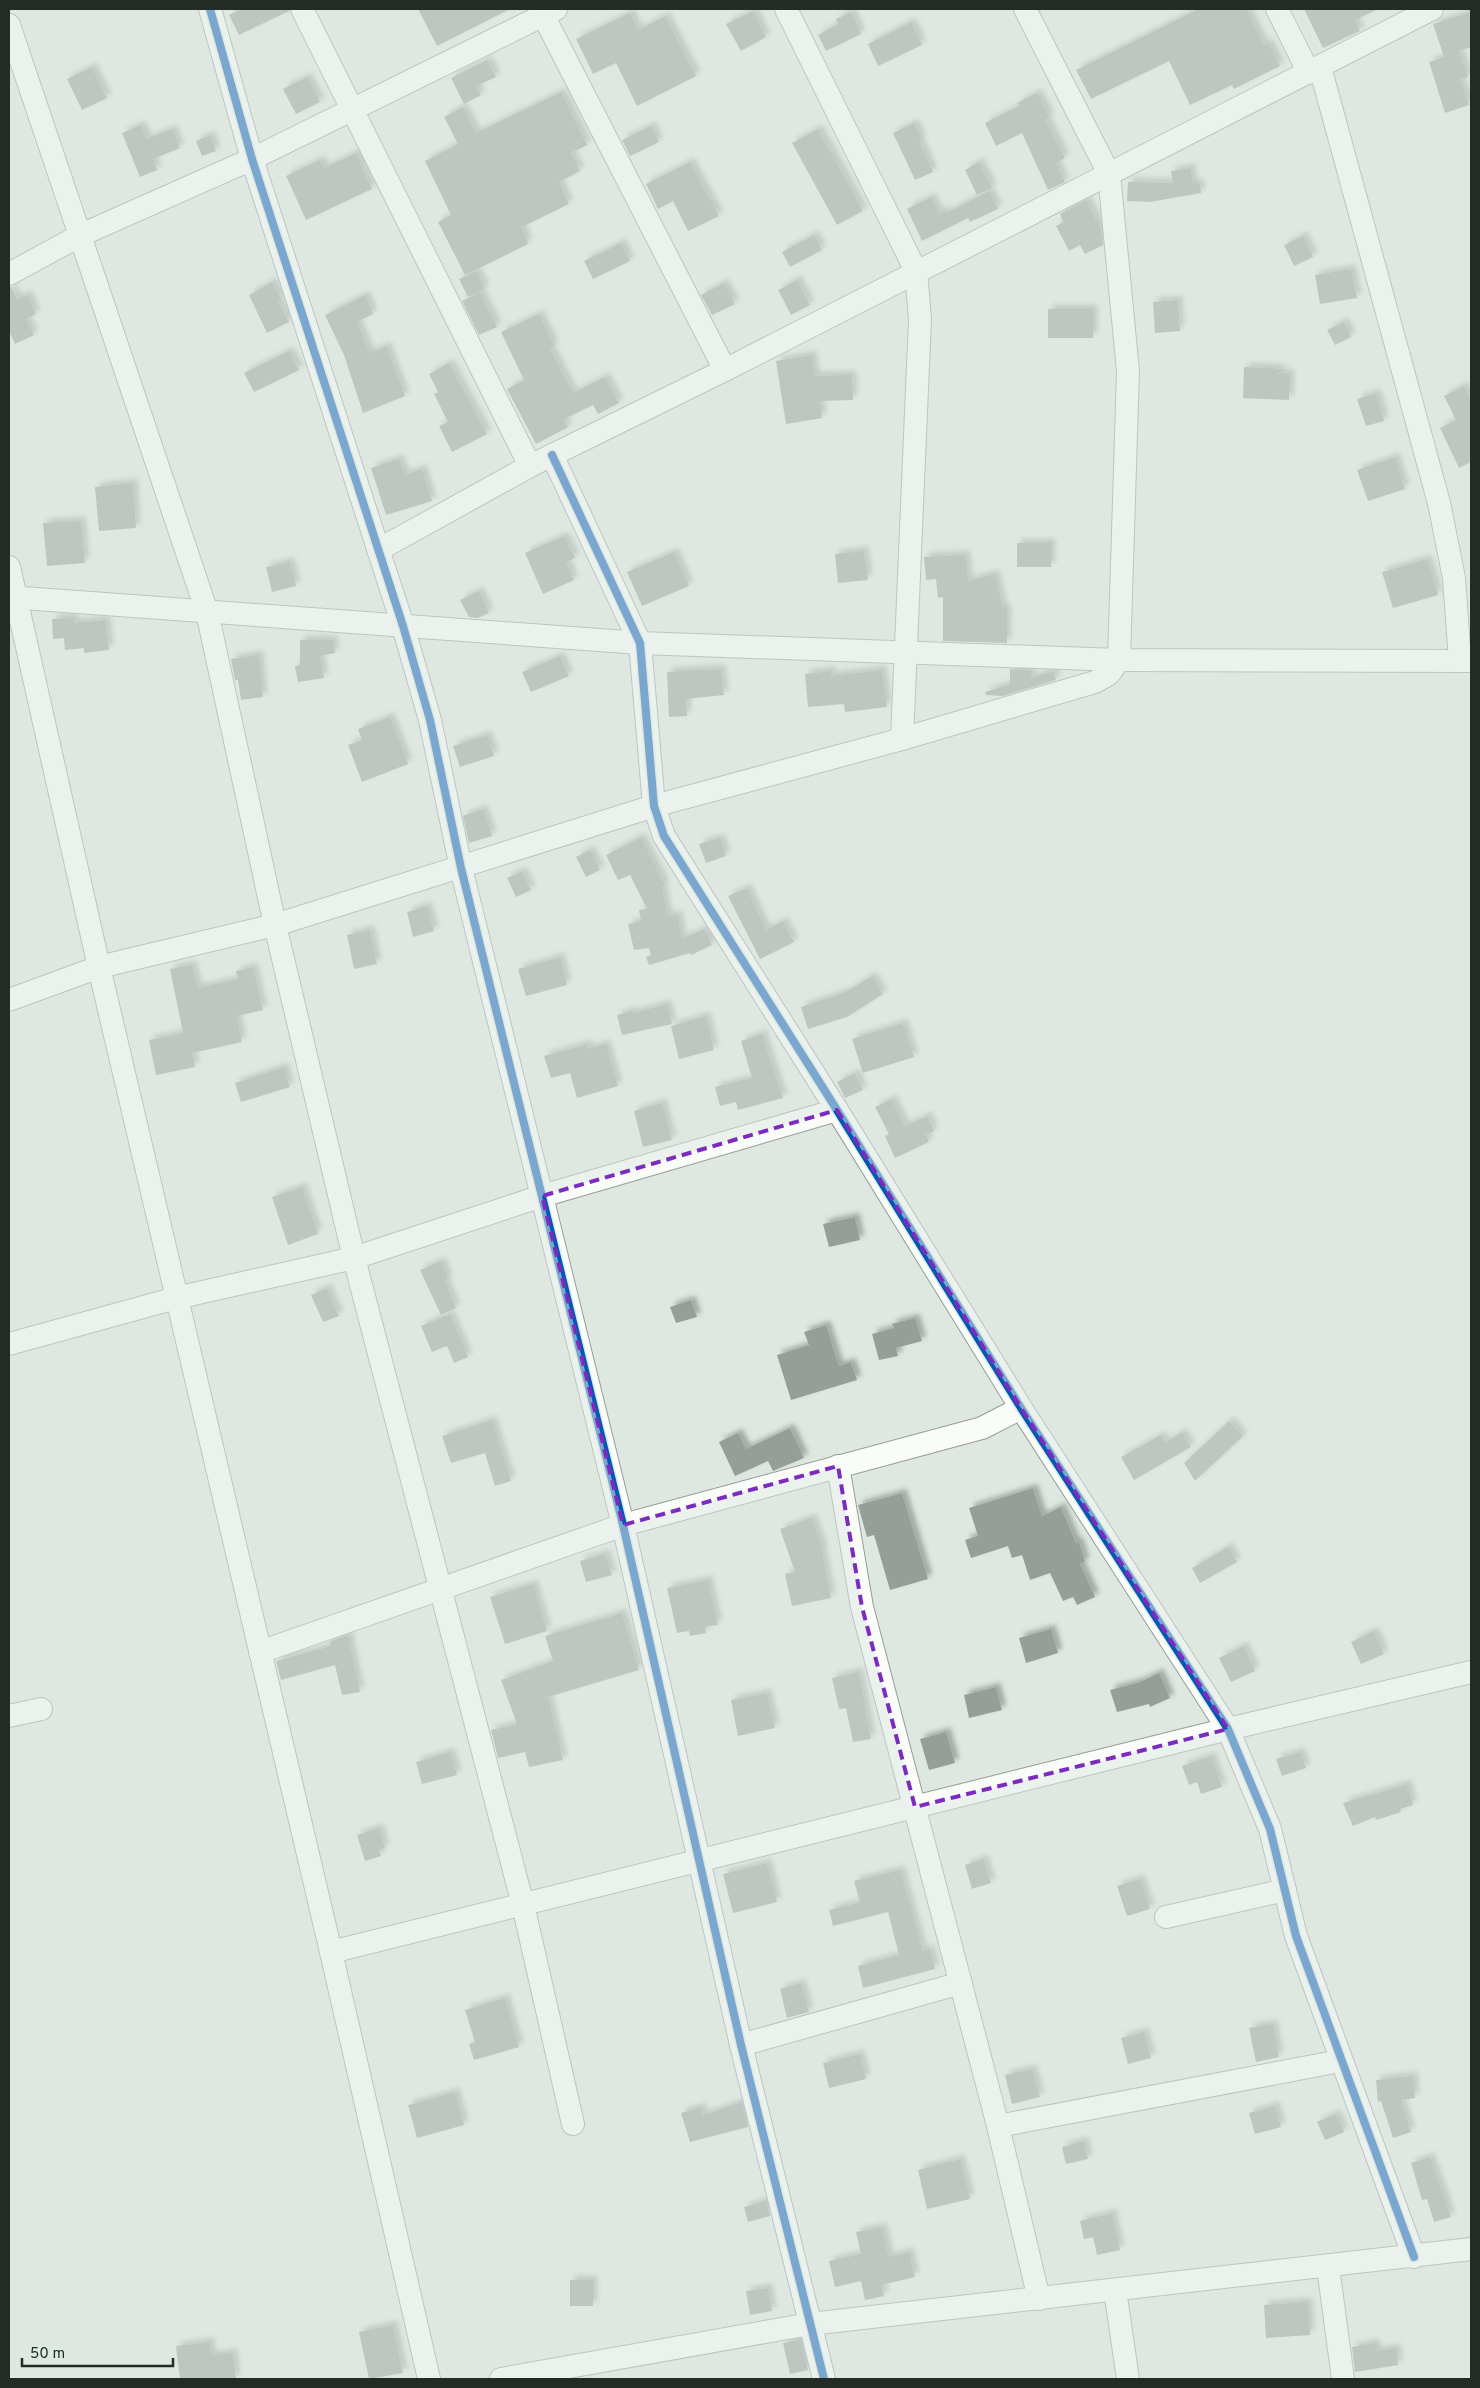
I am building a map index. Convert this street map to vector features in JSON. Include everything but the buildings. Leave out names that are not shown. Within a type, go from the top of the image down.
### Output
[{"type":"street","points":[[210,9],[252,159],[403,626],[430,720],[461,868],[623,1525],[701,1860],[741,2045],[824,2379]]},
{"type":"street","points":[[302,9],[530,466]]},
{"type":"street","points":[[786,9],[916,271],[920,319],[902,739]]},
{"type":"street","points":[[9,1000],[99,967],[275,924],[461,868],[654,806],[902,739],[1096,682],[1109,674],[1119,660],[1128,371],[1109,174],[1025,9]]},
{"type":"street","points":[[13,598],[640,643],[1119,660],[1466,661],[1454,578],[1439,503],[1315,70],[1277,9]]},
{"type":"street","points":[[378,550],[530,466],[725,370],[1432,9]]},
{"type":"street","points":[[9,274],[81,235],[252,159],[546,11],[725,370]]},
{"type":"street","points":[[9,25],[207,612],[275,924],[354,1258],[523,1904],[574,2124]]},
{"type":"street","points":[[552,455],[640,643],[654,806],[664,836],[837,1110],[1021,1408],[1228,1729],[1270,1829],[1296,1936],[1340,2061],[1414,2257]]},
{"type":"street","points":[[9,567],[13,598],[331,1952],[429,2379]]},
{"type":"street","points":[[9,1344],[176,1298],[354,1258],[542,1196],[837,1110]]},
{"type":"street","points":[[260,1652],[440,1587],[623,1525],[982,1428],[1021,1408]]},
{"type":"street","points":[[838,1466],[862,1607],[998,2126],[1039,2299]]},
{"type":"street","points":[[331,1952],[1228,1729],[1471,1672]]},
{"type":"street","points":[[9,1716],[41,1709]]},
{"type":"street","points":[[1166,1917],[1285,1890]]},
{"type":"street","points":[[741,2045],[961,1983]]},
{"type":"street","points":[[998,2126],[1340,2061]]},
{"type":"street","points":[[501,2379],[810,2324],[1328,2267],[1471,2249]]},
{"type":"street","points":[[1328,2267],[1343,2379]]},
{"type":"street","points":[[1115,2290],[1128,2379]]},
{"type":"highlighted area","points":[[837,1110],[1021,1408],[1228,1729],[915,1807],[862,1607],[838,1466],[623,1525],[542,1196]]},
{"type":"cycle path","points":[[210,9],[252,159],[403,626],[430,720],[461,868],[623,1525],[741,2045],[824,2379]]},
{"type":"cycle path","points":[[552,455],[640,643],[654,806],[664,836],[837,1110],[1021,1408],[1228,1729],[1270,1829],[1296,1936],[1414,2257]]}]
